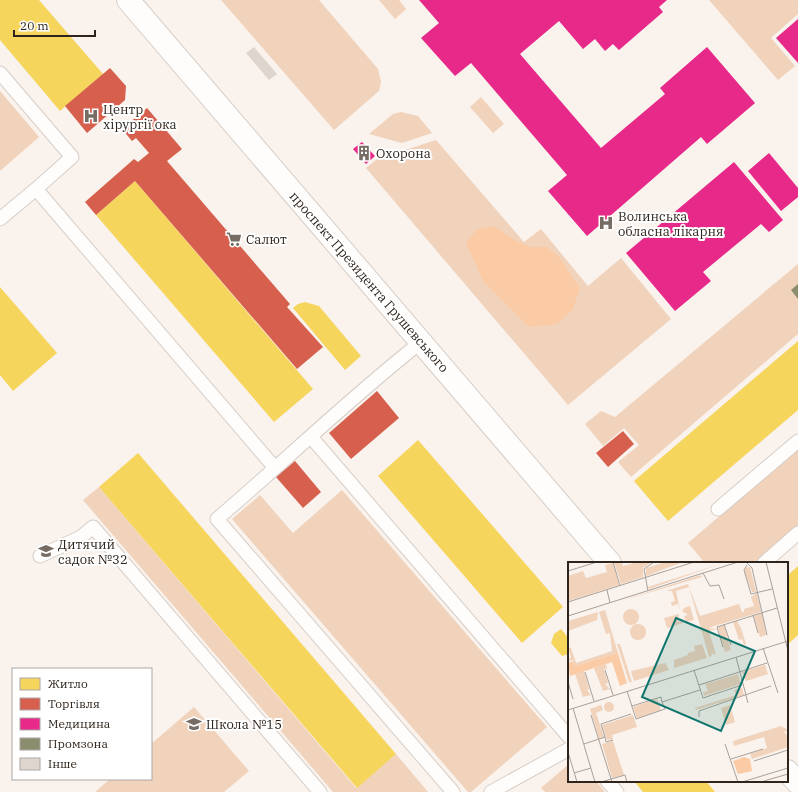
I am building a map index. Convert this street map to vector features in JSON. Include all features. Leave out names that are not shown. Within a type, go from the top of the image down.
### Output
[{"type":"street","name":"проспект Президента Грушевського","points":[[128,0],[609,562]]},
{"type":"street","points":[[788,772],[798,784]]},
{"type":"lane","points":[[0,73],[72,157],[0,219]]},
{"type":"lane","points":[[36,189],[275,468]]},
{"type":"lane","points":[[421,342],[380,375],[217,519],[454,792]]},
{"type":"lane","points":[[311,437],[568,736]]},
{"type":"lane","points":[[718,509],[798,440]]},
{"type":"lane","points":[[40,556],[81,537],[93,527],[320,792]]},
{"type":"lane","points":[[765,562],[798,533]]},
{"type":"lane","points":[[491,792],[568,750]]},
{"type":"lane","points":[[608,782],[617,792]]},
{"type":"shaded area","points":[[221,0],[319,0],[378,69],[381,82],[379,91],[334,130]]},
{"type":"shaded area","points":[[379,0],[399,0],[406,9],[395,19]]},
{"type":"shaded area","points":[[709,0],[798,0],[798,14],[771,38],[795,66],[778,80]]},
{"type":"shaded area","points":[[0,91],[39,137],[0,171]]},
{"type":"shaded area","points":[[481,97],[504,124],[493,133],[470,107]]},
{"type":"shaded area","points":[[401,112],[418,116],[432,133],[402,143],[369,134],[393,114]]},
{"type":"shaded area","points":[[436,140],[524,242],[541,229],[588,286],[621,258],[671,319],[568,405],[366,168],[377,159]]},
{"type":"shaded area","points":[[494,226],[518,242],[531,247],[547,247],[558,256],[580,288],[573,309],[557,324],[529,327],[483,281],[466,243],[477,229]]},
{"type":"shaded area","points":[[798,264],[798,334],[631,477],[618,462],[639,445],[624,428],[603,446],[585,424],[601,411],[615,417]]},
{"type":"shaded area","points":[[798,449],[798,525],[755,562],[704,562],[688,543]]},
{"type":"shaded area","points":[[99,487],[356,788],[396,754],[428,792],[333,792],[83,500]]},
{"type":"shaded area","points":[[342,490],[547,727],[471,792],[468,792],[232,519],[260,495],[293,533]]},
{"type":"shaded area","points":[[194,707],[249,771],[224,792],[95,792],[109,780],[152,780],[152,743]]},
{"type":"shaded area","points":[[568,765],[568,782],[597,782],[605,792],[545,792],[541,788]]},
{"type":"building: Житло","points":[[0,0],[39,0],[103,74],[60,111],[0,40]]},
{"type":"building: Житло","points":[[135,181],[313,389],[274,422],[96,215]]},
{"type":"building: Житло","points":[[0,287],[57,353],[13,391],[0,375]]},
{"type":"building: Житло","points":[[305,302],[319,306],[361,356],[345,370],[293,308],[298,304]]},
{"type":"building: Житло","points":[[798,341],[798,410],[668,521],[634,481]]},
{"type":"building: Житло","points":[[418,440],[563,607],[522,643],[378,476]]},
{"type":"building: Житло","points":[[138,453],[396,754],[357,788],[99,487]]},
{"type":"building: Житло","points":[[798,566],[798,635],[788,644],[788,575]]},
{"type":"building: Житло","points":[[561,629],[568,638],[568,654],[562,656],[551,643],[554,634]]},
{"type":"building: Житло","points":[[635,782],[707,782],[715,792],[643,792]]},
{"type":"building: Торгівля","points":[[110,68],[126,86],[125,100],[87,133],[65,106]]},
{"type":"building: Торгівля","points":[[147,108],[182,149],[167,161],[290,304],[287,307],[323,347],[297,369],[135,181],[96,215],[85,202],[134,159],[138,162],[149,153],[136,138],[132,141],[122,129]]},
{"type":"building: Торгівля","points":[[377,391],[399,418],[351,459],[329,433]]},
{"type":"building: Торгівля","points":[[623,431],[634,444],[608,467],[596,453]]},
{"type":"building: Торгівля","points":[[295,461],[321,492],[303,508],[276,477]]},
{"type":"building: Медицина","points":[[419,0],[667,0],[659,7],[663,12],[619,50],[613,44],[605,51],[595,39],[583,49],[559,21],[520,54],[601,148],[665,94],[660,88],[707,47],[755,103],[707,144],[701,137],[587,236],[548,191],[567,175],[471,63],[455,76],[421,38],[439,23]]},
{"type":"building: Медицина","points":[[798,19],[798,63],[776,38]]},
{"type":"building: Медицина","name":"Охорона","points":[[362,142],[375,156],[366,164],[353,149]]},
{"type":"building: Медицина","points":[[769,153],[798,188],[798,197],[781,211],[748,171]]},
{"type":"building: Медицина","points":[[734,162],[783,220],[769,232],[761,224],[703,272],[711,281],[675,311],[626,253]]},
{"type":"building: Промзона","points":[[798,284],[798,299],[791,290]]},
{"type":"building: Інше","points":[[254,47],[277,74],[269,80],[246,53]]},
{"type":"place","name":"Центр хірургії ока","points":[[91,116]]},
{"type":"place","name":"Охорона","points":[[364,153]]},
{"type":"place","name":"Волинська обласна лікарня","points":[[606,223]]},
{"type":"place","name":"Салют","points":[[234,239]]},
{"type":"place","name":"Дитячий садок №32","points":[[46,551]]},
{"type":"place","name":"Школа №15","points":[[194,724]]}]
